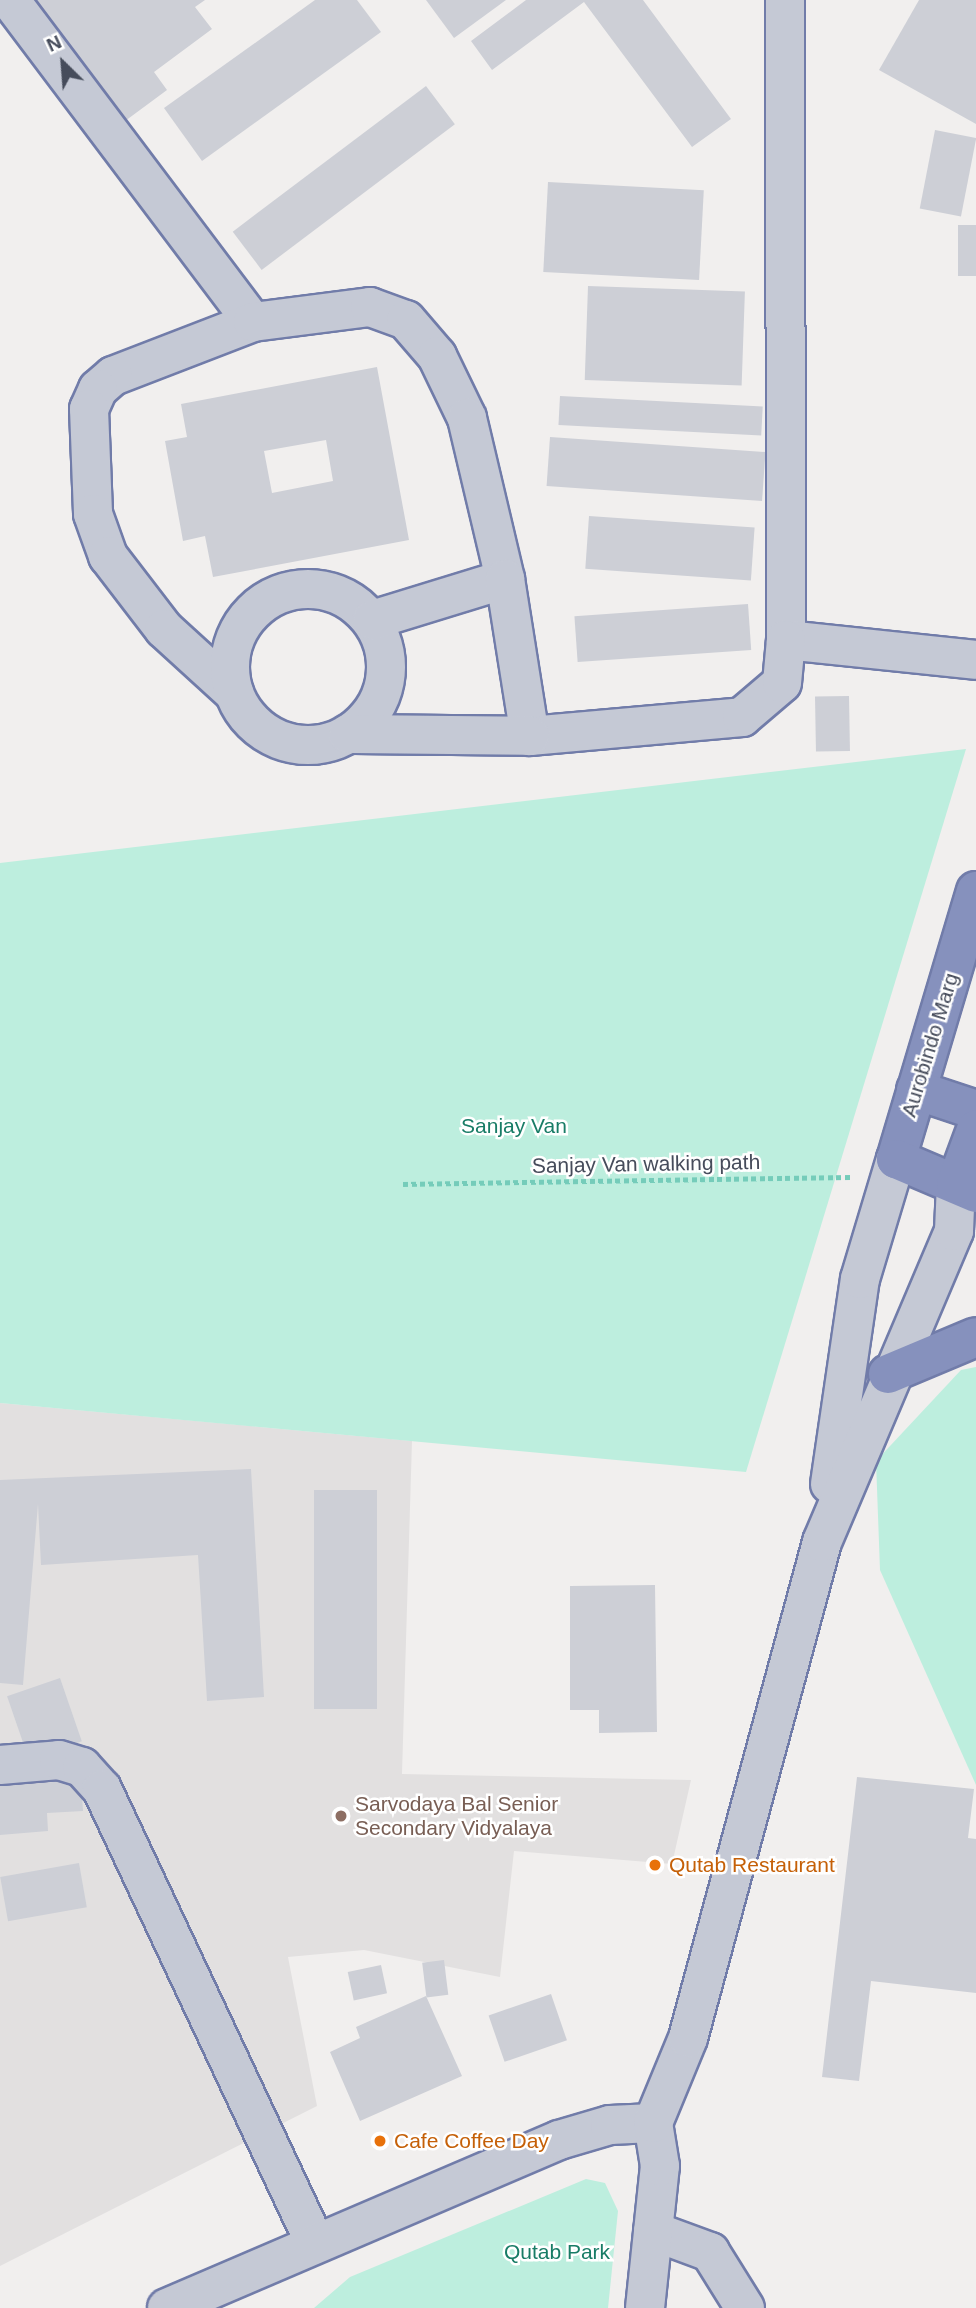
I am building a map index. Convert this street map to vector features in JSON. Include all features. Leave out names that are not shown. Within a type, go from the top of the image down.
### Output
[{"type":"highway","name":"Aurobindo Marg","points":[[894,1167],[976,891]]},
{"type":"highway","points":[[916,1090],[976,1110]]},
{"type":"highway","points":[[894,1167],[966,1189],[976,1130]]},
{"type":"highway","points":[[888,1374],[976,1338]]},
{"type":"street","points":[[10,0],[253,322]]},
{"type":"street","points":[[530,736],[505,579],[467,418],[437,356],[406,320],[370,307],[253,322],[113,376],[89,409],[93,514],[108,556],[163,629],[234,693],[245,713],[282,740],[315,744],[348,734],[530,736],[742,717],[782,683],[786,640],[785,0]]},
{"type":"street","points":[[372,620],[505,579]]},
{"type":"street","points":[[234,693],[230,668],[244,622],[283,593],[331,592],[372,620],[387,669],[368,717],[348,734]]},
{"type":"street","points":[[786,640],[976,660]]},
{"type":"street","points":[[822,1542],[860,1279],[894,1167]]},
{"type":"street","points":[[645,2308],[660,2166],[653,2123],[688,2038],[822,1542],[888,1374],[954,1231],[966,1189]]},
{"type":"street","points":[[0,1765],[59,1760],[82,1767],[102,1789],[315,2244]]},
{"type":"street","points":[[193,2303],[315,2244],[559,2140],[610,2125],[653,2123]]},
{"type":"street","points":[[653,2231],[710,2252],[745,2308]]},
{"type":"path","name":"Sanjay Van walking path","points":[[403,1184],[894,1167]]},
{"type":"shaded area","name":"Sarvodaya Bal Senior Secondary Vidyalaya","points":[[0,1403],[412,1441],[402,1774],[691,1780],[672,1864],[514,1851],[500,1977],[364,1950],[288,1957],[317,2106],[0,2266]]},
{"type":"green space","name":"Sanjay Van","points":[[966,749],[746,1472],[0,1403],[0,863]]},
{"type":"green space","points":[[976,1367],[976,1785],[880,1570],[876,1461],[961,1370]]},
{"type":"green space","name":"Qutab Park","points":[[586,2179],[605,2183],[618,2211],[608,2308],[314,2308],[350,2277]]},
{"type":"building","points":[[29,0],[205,0],[195,7],[212,29],[154,72],[167,90],[121,124]]},
{"type":"building","points":[[315,0],[357,0],[381,32],[202,161],[164,108]]},
{"type":"building","points":[[426,0],[506,0],[454,38]]},
{"type":"building","points":[[526,0],[643,0],[731,119],[692,147],[584,2],[492,70],[471,41]]},
{"type":"building","points":[[919,0],[976,0],[976,124],[879,70]]},
{"type":"building","points":[[426,86],[455,124],[262,270],[233,232]]},
{"type":"building","points":[[935,130],[976,138],[961,217],[920,209]]},
{"type":"building","points":[[548,182],[704,190],[699,280],[543,272]]},
{"type":"building","points":[[958,225],[976,225],[976,276],[958,276]]},
{"type":"building","points":[[588,286],[745,291],[742,385],[585,380]]},
{"type":"building","points":[[377,367],[409,540],[213,577],[205,536],[183,541],[165,441],[187,437],[181,404]],"holes":[[[326,440],[333,481],[272,493],[264,451]]]},
{"type":"building","points":[[560,396],[763,407],[761,436],[558,425]]},
{"type":"building","points":[[550,437],[765,452],[762,501],[547,486]]},
{"type":"building","points":[[589,516],[755,528],[751,580],[585,569]]},
{"type":"building","points":[[748,604],[751,650],[578,662],[574,616]]},
{"type":"building","points":[[849,696],[850,751],[816,752],[815,697]]},
{"type":"building","points":[[251,1469],[264,1697],[207,1701],[198,1555],[41,1565],[38,1504],[23,1685],[0,1683],[0,1480]]},
{"type":"building","points":[[314,1490],[377,1490],[377,1709],[314,1709]]},
{"type":"building","points":[[655,1585],[657,1732],[599,1733],[599,1710],[570,1710],[570,1586]]},
{"type":"building","points":[[60,1678],[82,1741],[29,1760],[7,1696]]},
{"type":"building","points":[[857,1777],[974,1789],[968,1838],[976,1839],[976,1993],[871,1981],[859,2081],[822,2077]]},
{"type":"building","points":[[81,1780],[83,1811],[47,1813],[48,1831],[0,1835],[0,1786]]},
{"type":"building","points":[[79,1863],[87,1907],[8,1921],[0,1877]]},
{"type":"building","points":[[444,1960],[448,1995],[426,1997],[422,1963]]},
{"type":"building","points":[[381,1965],[387,1993],[354,2000],[348,1972]]},
{"type":"building","points":[[551,1994],[567,2040],[505,2062],[489,2015]]},
{"type":"building","points":[[426,1996],[462,2076],[360,2121],[330,2052],[360,2038],[356,2027]]},
{"type":"place","name":"Sarvodaya Bal Senior Secondary Vidyalaya","points":[[341,1816]]},
{"type":"place","name":"Qutab Restaurant","points":[[655,1865]]},
{"type":"place","name":"Cafe Coffee Day","points":[[380,2141]]}]
